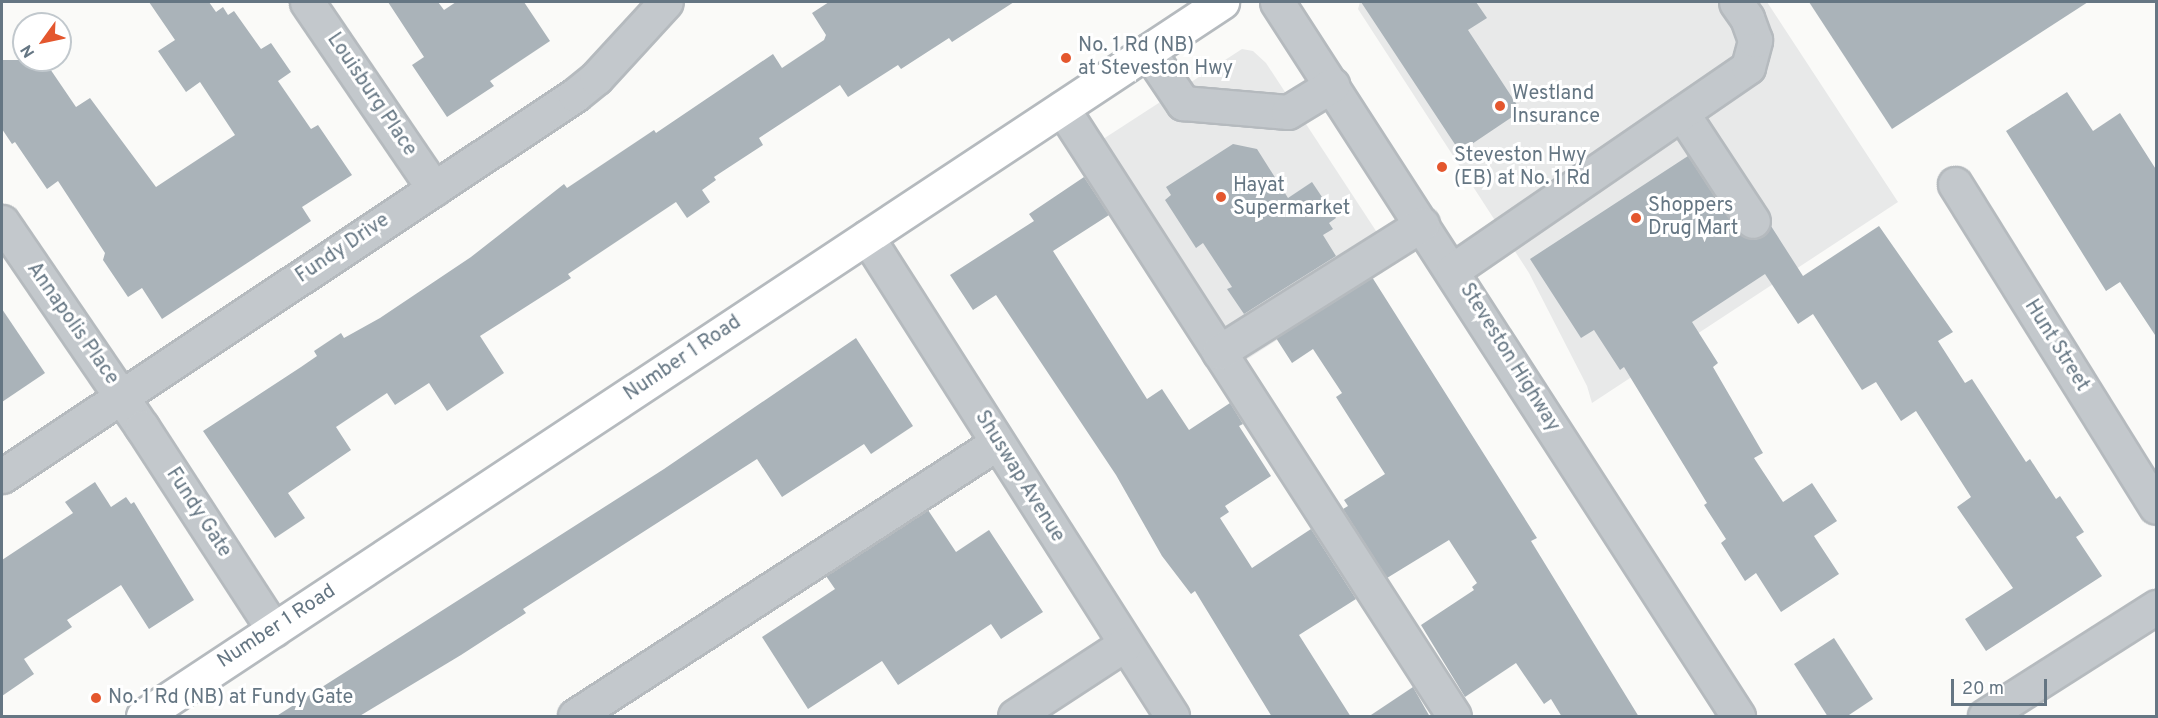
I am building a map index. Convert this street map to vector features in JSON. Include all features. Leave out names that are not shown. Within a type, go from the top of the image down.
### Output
[{"type":"main road","name":"Number 1 Road","points":[[143,717],[1222,2]]},
{"type":"street","name":"Louisburg Place","points":[[307,2],[434,189]]},
{"type":"street","name":"Fundy Drive","points":[[2,476],[434,189],[596,78],[666,2]]},
{"type":"street","name":"Steveston Highway","points":[[1277,2],[1453,270],[1738,717]]},
{"type":"street","points":[[1453,270],[1740,75],[1753,58],[1752,29],[1736,2]]},
{"type":"street","points":[[1148,51],[1183,103],[1288,112],[1332,85]]},
{"type":"street","points":[[1062,108],[1454,717]]},
{"type":"street","points":[[1682,113],[1753,220]]},
{"type":"street","name":"Hunt Street","points":[[1955,184],[2157,507]]},
{"type":"street","name":"Annapolis Place","points":[[2,222],[122,397]]},
{"type":"street","points":[[1219,352],[1422,224]]},
{"type":"street","name":"Shuswap Avenue","points":[[867,237],[1172,717]]},
{"type":"street","name":"Fundy Gate","points":[[122,397],[274,630]]},
{"type":"street","points":[[575,717],[998,443]]},
{"type":"street","points":[[1985,717],[2157,607]]},
{"type":"street","points":[[1015,717],[1125,644]]},
{"type":"shaded area","points":[[1360,2],[1767,2],[1898,202],[1592,403],[1587,386],[1529,273],[1358,9]]},
{"type":"shaded area","points":[[1242,49],[1253,51],[1266,63],[1397,263],[1241,363],[1097,143]]},
{"type":"building","points":[[149,2],[209,2],[216,12],[223,7],[228,15],[234,11],[261,49],[271,43],[291,72],[278,81],[311,129],[318,125],[352,175],[302,207],[311,221],[162,319],[142,288],[128,297],[103,260],[105,253],[58,181],[47,189],[15,142],[12,144],[2,129],[2,60],[12,60],[12,72],[52,72],[76,107],[90,98],[156,187],[235,135],[200,82],[186,92],[158,51],[175,40]]},
{"type":"building","points":[[388,2],[438,2],[444,10],[456,2],[524,2],[550,41],[490,81],[494,86],[447,117],[412,65],[424,57]]},
{"type":"building","points":[[829,2],[1014,2],[952,42],[949,38],[901,69],[898,65],[848,97],[840,85],[759,138],[763,145],[714,177],[716,180],[702,190],[710,202],[687,218],[676,202],[568,274],[571,278],[480,336],[504,373],[447,411],[429,383],[395,405],[387,393],[336,427],[351,450],[288,493],[305,518],[275,538],[203,431],[317,356],[314,351],[341,333],[344,338],[380,318],[471,257],[564,184],[567,188],[654,130],[656,133],[773,54],[782,68],[824,40],[826,35],[812,13]]},
{"type":"building","points":[[1361,2],[1476,2],[1487,18],[1468,30],[1521,111],[1460,152]]},
{"type":"building","points":[[1809,2],[2088,2],[1892,129]]},
{"type":"building","points":[[2067,92],[2093,131],[2120,113],[2157,171],[2157,338],[2120,282],[2106,291],[2006,131]]},
{"type":"building","points":[[1233,144],[1257,149],[1288,198],[1312,182],[1336,218],[1329,223],[1333,229],[1323,235],[1336,256],[1244,314],[1227,289],[1232,287],[1203,243],[1196,248],[1165,200],[1171,195],[1166,187]]},
{"type":"building","points":[[1688,156],[1738,232],[1755,240],[1764,236],[1771,226],[1803,276],[1879,226],[1953,332],[1938,341],[1965,383],[1972,379],[2026,462],[2030,459],[2056,499],[2060,496],[2084,532],[2076,537],[2102,576],[1986,651],[1965,619],[2013,588],[1957,507],[1971,497],[1916,411],[1901,421],[1876,382],[1862,390],[1813,314],[1798,324],[1765,274],[1692,322],[1718,363],[1713,367],[1763,453],[1754,458],[1783,502],[1812,483],[1837,521],[1814,536],[1839,574],[1781,612],[1756,573],[1745,581],[1721,543],[1726,539],[1704,505],[1707,503],[1624,367],[1620,370],[1594,330],[1581,338],[1530,259]]},
{"type":"building","points":[[1084,177],[1109,215],[1053,251],[1147,399],[1162,389],[1189,430],[1230,403],[1243,424],[1239,426],[1271,476],[1225,506],[1229,512],[1220,518],[1252,568],[1311,529],[1356,599],[1299,635],[1351,717],[1272,717],[1195,591],[1191,594],[1162,556],[1116,475],[996,295],[973,310],[950,275],[1034,221],[1029,214]]},
{"type":"building","points":[[1372,277],[1537,538],[1531,541],[1639,717],[1562,717],[1551,699],[1544,704],[1516,663],[1465,697],[1421,625],[1474,590],[1472,587],[1477,583],[1449,540],[1387,578],[1343,509],[1348,506],[1344,500],[1385,474],[1336,397],[1342,393],[1313,349],[1292,363],[1276,338]]},
{"type":"building","points":[[2,309],[45,373],[2,402]]},
{"type":"building","points":[[856,338],[913,426],[871,454],[864,444],[782,497],[757,459],[523,609],[526,613],[358,717],[275,717],[664,469]]},
{"type":"building","points":[[95,482],[111,507],[126,497],[131,504],[134,502],[194,600],[149,629],[121,585],[67,620],[72,627],[24,659],[34,674],[2,696],[2,560],[73,513],[65,502]]},
{"type":"building","points":[[928,510],[956,552],[989,530],[1043,612],[1001,639],[991,624],[898,685],[882,661],[808,709],[762,637],[835,589],[826,576]]},
{"type":"building","points":[[1834,638],[1873,699],[1846,717],[1828,717],[1794,664]]},
{"type":"building","points":[[1413,687],[1430,717],[1368,717]]},
{"type":"place","name":"No. 1 Rd (NB) at Steveston Hwy","points":[[1066,58]]},
{"type":"place","name":"Westland Insurance","points":[[1500,106]]},
{"type":"place","name":"Steveston Hwy (EB) at No. 1 Rd","points":[[1442,167]]},
{"type":"place","name":"Hayat Supermarket","points":[[1221,197]]},
{"type":"place","name":"Shoppers Drug Mart","points":[[1636,218]]},
{"type":"place","name":"No. 1 Rd (NB) at Fundy Gate","points":[[96,698]]}]
